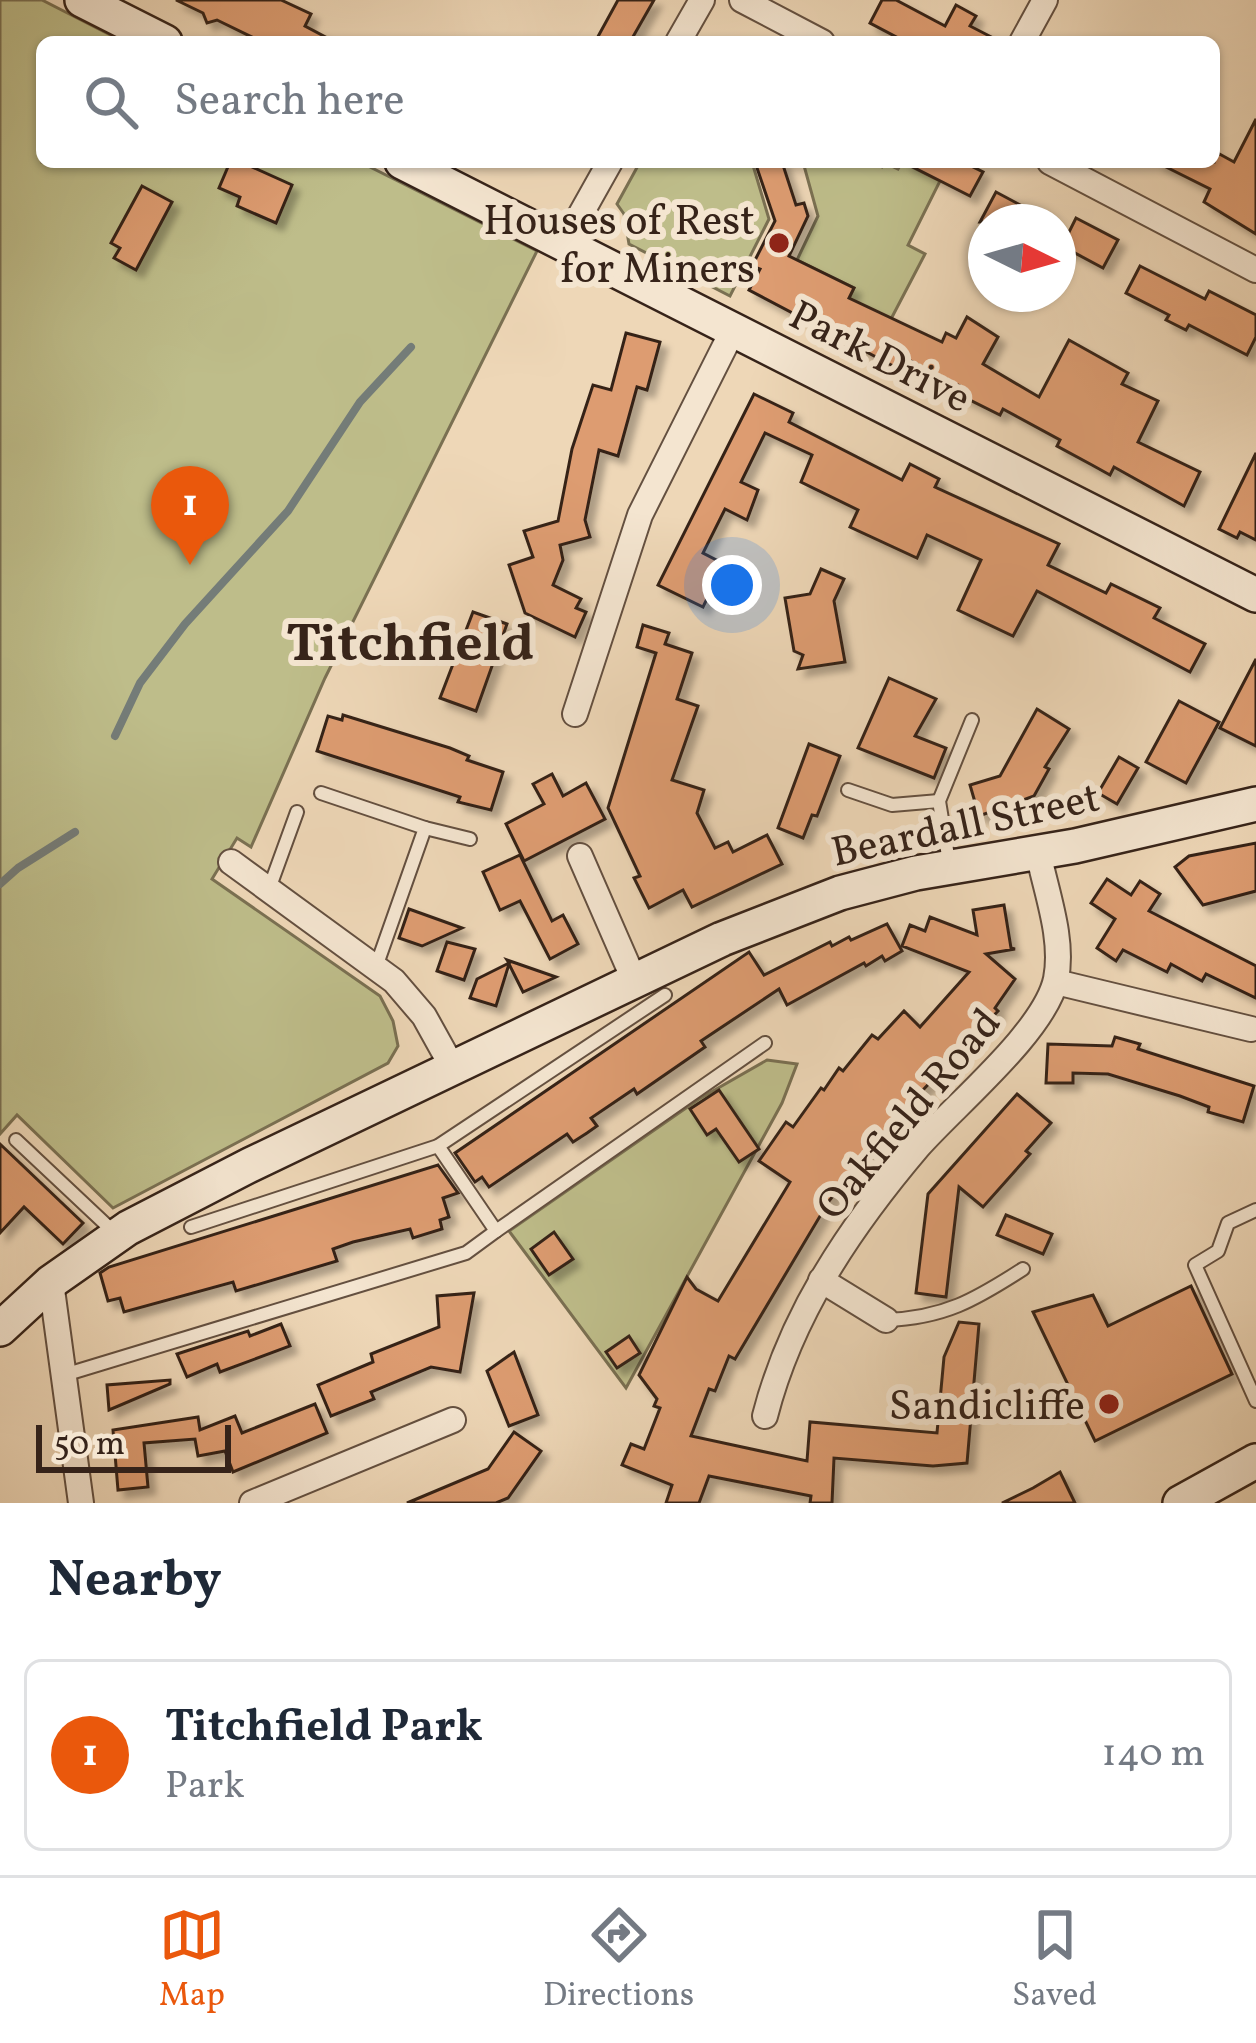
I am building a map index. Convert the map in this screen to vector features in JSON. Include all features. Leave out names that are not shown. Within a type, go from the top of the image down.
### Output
[{"type":"street","points":[[82,0],[128,10],[158,36]]},
{"type":"street","points":[[681,36],[702,0]]},
{"type":"street","points":[[742,0],[811,36]]},
{"type":"street","points":[[1025,36],[1045,0]]},
{"type":"street","name":"Park Drive","points":[[414,168],[1256,595]]},
{"type":"street","points":[[564,244],[607,168]]},
{"type":"street","points":[[1061,168],[1256,270]]},
{"type":"street","points":[[575,714],[640,515],[733,330]]},
{"type":"street","name":"Beardall Street","points":[[0,1329],[51,1282],[117,1235],[250,1187],[454,1070],[569,1014],[650,988],[722,939],[840,893],[1256,804]]},
{"type":"street","points":[[1037,852],[1058,958],[1055,982],[1250,1029]]},
{"type":"street","points":[[580,856],[650,988]]},
{"type":"street","points":[[231,862],[394,981],[424,1016],[454,1070]]},
{"type":"street","name":"Oakfield Road","points":[[765,1416],[774,1379],[821,1280],[861,1219],[919,1147],[1044,1012],[1055,982]]},
{"type":"street","points":[[821,1280],[886,1320]]},
{"type":"street","points":[[51,1282],[81,1503]]},
{"type":"street","points":[[252,1503],[453,1420]]},
{"type":"street","points":[[1180,1503],[1256,1461]]},
{"type":"lane","points":[[950,867],[939,801],[972,720]]},
{"type":"lane","points":[[848,790],[892,805],[939,801]]},
{"type":"lane","points":[[321,794],[470,839]]},
{"type":"lane","points":[[269,890],[297,812]]},
{"type":"lane","points":[[376,968],[425,828]]},
{"type":"lane","name":"Beardall Street","points":[[191,1227],[250,1187],[438,1146],[587,1046],[650,988]]},
{"type":"lane","points":[[569,1014],[587,1046]]},
{"type":"lane","points":[[64,1375],[466,1253],[765,1043]]},
{"type":"lane","points":[[16,1140],[117,1235]]},
{"type":"lane","points":[[438,1146],[496,1231]]},
{"type":"lane","points":[[1256,1210],[1228,1223],[1218,1250],[1195,1265],[1256,1401]]},
{"type":"lane","points":[[886,1320],[925,1318],[974,1301],[1022,1269]]},
{"type":"shaded area","points":[[0,0],[42,0],[112,36],[36,36],[36,168],[372,168],[537,251],[325,678],[251,847],[237,838],[212,879],[380,996],[393,1021],[398,1046],[388,1063],[113,1208],[17,1115],[0,1134]]},
{"type":"shaded area","points":[[637,168],[754,168],[769,219],[730,296],[629,244],[624,214],[617,204]]},
{"type":"shaded area","points":[[805,168],[914,168],[940,181],[908,245],[925,254],[891,319],[837,323],[854,288],[797,260],[818,216]]},
{"type":"shaded area","points":[[767,1060],[797,1064],[782,1103],[626,1388],[509,1231],[699,1099]]},
{"type":"building","points":[[176,0],[281,0],[311,14],[305,26],[324,36],[250,36],[217,20],[207,23],[203,13]]},
{"type":"building","points":[[618,0],[654,0],[633,36],[598,36]]},
{"type":"building","points":[[882,0],[896,0],[945,26],[956,5],[976,16],[970,26],[989,36],[895,36],[870,23]]},
{"type":"building","points":[[1256,119],[1256,234],[1204,202],[1210,189],[1168,168],[1220,168],[1220,154],[1234,162]]},
{"type":"building","points":[[227,168],[254,168],[292,185],[276,223],[237,206],[240,197],[219,188]]},
{"type":"building","points":[[757,168],[784,168],[796,205],[804,203],[808,216],[789,256],[854,288],[849,298],[942,342],[946,333],[956,338],[967,317],[998,337],[983,364],[1039,397],[1069,340],[1128,373],[1122,384],[1158,401],[1138,442],[1200,472],[1184,506],[1114,467],[1110,475],[1057,446],[1060,440],[1003,409],[1000,415],[962,396],[966,389],[903,357],[897,368],[749,290],[760,269],[752,266],[775,221]]},
{"type":"building","points":[[915,168],[983,172],[970,196]]},
{"type":"building","points":[[142,186],[172,202],[136,270],[114,258],[120,248],[111,243]]},
{"type":"building","points":[[996,192],[1018,204],[990,204]]},
{"type":"building","points":[[1076,218],[1118,240],[1103,268],[1076,254]]},
{"type":"building","points":[[1140,266],[1205,299],[1209,291],[1256,315],[1256,337],[1247,355],[1189,325],[1186,330],[1166,320],[1169,315],[1126,293]]},
{"type":"building","points":[[626,333],[660,342],[647,390],[637,387],[618,456],[599,450],[585,520],[590,537],[560,545],[563,560],[553,585],[581,599],[576,608],[586,612],[575,637],[525,613],[509,565],[533,557],[524,531],[558,521],[572,449],[593,385],[611,390]]},
{"type":"building","points":[[754,394],[793,413],[789,422],[902,480],[910,464],[939,479],[935,487],[1059,544],[1048,565],[1106,593],[1111,584],[1160,608],[1154,618],[1205,644],[1190,672],[1037,591],[1013,636],[958,610],[981,560],[927,535],[917,558],[850,527],[858,510],[801,482],[812,455],[765,433],[741,482],[758,490],[747,520],[725,509],[703,553],[724,564],[703,607],[658,585]]},
{"type":"building","points":[[1256,453],[1256,540],[1240,532],[1237,538],[1219,529]]},
{"type":"building","points":[[821,569],[844,579],[834,601],[845,662],[798,669],[803,655],[794,651],[785,598],[810,594]]},
{"type":"building","points":[[473,612],[507,624],[476,711],[440,698]]},
{"type":"building","points":[[643,625],[669,633],[665,644],[692,653],[677,699],[698,706],[672,780],[704,790],[697,813],[715,848],[728,842],[733,852],[767,835],[782,864],[692,907],[683,890],[649,908],[634,878],[640,876],[608,808],[656,653],[637,647]]},
{"type":"building","points":[[1256,659],[1256,746],[1220,728]]},
{"type":"building","points":[[889,678],[936,699],[915,736],[946,748],[934,778],[858,748]]},
{"type":"building","points":[[1179,701],[1219,722],[1186,783],[1146,762]]},
{"type":"building","points":[[1037,709],[1069,729],[1045,767],[1049,769],[1034,796],[979,816],[970,785],[1000,776]]},
{"type":"building","points":[[343,715],[450,748],[469,756],[467,760],[503,772],[491,810],[317,751],[328,716],[342,720]]},
{"type":"building","points":[[809,744],[840,756],[817,816],[812,815],[803,838],[778,828]]},
{"type":"building","points":[[1119,757],[1138,768],[1117,804],[1098,793]]},
{"type":"building","points":[[552,774],[563,796],[586,783],[605,819],[524,861],[506,824],[544,804],[533,784]]},
{"type":"building","points":[[1256,843],[1256,891],[1203,905],[1175,867],[1189,856]]},
{"type":"building","points":[[520,855],[552,921],[563,915],[578,944],[550,959],[520,901],[500,910],[483,872]]},
{"type":"building","points":[[1107,879],[1131,895],[1140,881],[1160,894],[1149,911],[1256,966],[1256,998],[1206,974],[1202,981],[1171,964],[1167,972],[1123,950],[1116,961],[1097,948],[1115,919],[1091,903]]},
{"type":"building","points":[[1004,905],[1011,948],[1015,949],[986,954],[1015,979],[995,1008],[998,1011],[903,1111],[829,1201],[735,1359],[729,1356],[715,1391],[709,1389],[691,1436],[807,1461],[810,1422],[937,1433],[944,1357],[959,1322],[979,1324],[967,1463],[933,1466],[834,1458],[832,1503],[810,1503],[811,1496],[709,1476],[699,1503],[666,1503],[672,1485],[622,1465],[631,1444],[644,1449],[660,1408],[654,1406],[657,1399],[639,1375],[687,1277],[696,1289],[718,1301],[790,1182],[759,1161],[786,1122],[793,1127],[821,1088],[839,1068],[843,1071],[872,1035],[878,1039],[904,1011],[920,1027],[969,972],[902,946],[910,925],[925,931],[930,917],[977,935],[973,910]]},
{"type":"building","points":[[409,909],[462,928],[422,946],[399,938]]},
{"type":"building","points":[[887,924],[902,951],[885,961],[882,956],[864,963],[787,1005],[779,989],[701,1041],[705,1047],[637,1094],[634,1089],[591,1118],[597,1126],[587,1133],[573,1142],[567,1134],[489,1187],[482,1177],[475,1182],[455,1153],[749,952],[764,975],[830,942],[832,946],[851,940]]},
{"type":"building","points":[[447,942],[475,949],[464,980],[437,971]]},
{"type":"building","points":[[507,960],[556,977],[523,992],[509,964],[496,1006],[470,998],[477,979],[509,963]]},
{"type":"building","points":[[1115,1037],[1140,1044],[1138,1049],[1254,1086],[1243,1122],[1108,1074],[1073,1073],[1073,1083],[1046,1083],[1048,1044],[1112,1046]]},
{"type":"building","points":[[719,1090],[759,1149],[739,1162],[716,1129],[707,1135],[690,1109]]},
{"type":"building","points":[[1017,1094],[1051,1123],[983,1207],[959,1187],[946,1297],[916,1293],[928,1194]]},
{"type":"building","points":[[0,1144],[83,1223],[63,1244],[24,1207],[0,1233]]},
{"type":"building","points":[[438,1165],[458,1193],[443,1198],[449,1217],[440,1220],[442,1229],[413,1238],[410,1229],[353,1242],[333,1249],[337,1261],[236,1291],[233,1282],[124,1312],[120,1298],[108,1301],[100,1273],[109,1267]]},
{"type":"building","points":[[1006,1215],[1052,1234],[1043,1254],[997,1235]]},
{"type":"building","points":[[554,1232],[573,1259],[549,1275],[531,1249]]},
{"type":"building","points":[[1191,1286],[1232,1374],[1095,1441],[1033,1312],[1093,1295],[1108,1326]]},
{"type":"building","points":[[474,1293],[460,1372],[431,1367],[371,1392],[374,1399],[331,1416],[318,1385],[373,1362],[371,1354],[439,1327],[437,1296]]},
{"type":"building","points":[[281,1324],[290,1346],[220,1372],[217,1364],[187,1377],[177,1354],[248,1331],[250,1336]]},
{"type":"building","points":[[629,1336],[640,1353],[617,1368],[606,1352]]},
{"type":"building","points":[[514,1352],[538,1415],[509,1426],[487,1371]]},
{"type":"building","points":[[170,1380],[170,1384],[109,1410],[107,1385]]},
{"type":"building","points":[[315,1404],[327,1433],[233,1472],[225,1451],[198,1456],[195,1439],[144,1443],[148,1487],[118,1490],[113,1430],[198,1417],[200,1430],[235,1416],[242,1433]]},
{"type":"building","points":[[514,1432],[541,1451],[508,1498],[496,1503],[407,1503],[488,1469]]},
{"type":"building","points":[[1060,1472],[1075,1503],[1002,1503],[1033,1488]]},
{"type":"waterway","points":[[115,736],[140,683],[185,624],[288,511],[360,402],[411,347]]},
{"type":"waterway","points":[[0,884],[75,832]]},
{"type":"place","name":"Houses of Rest for Miners","points":[[779,243]]},
{"type":"place","name":"Titchfield Park","points":[[190,565]]},
{"type":"place","name":"Sandicliffe","points":[[1109,1404]]},
{"type":"district","name":"Titchfield","points":[[410,641]]}]
